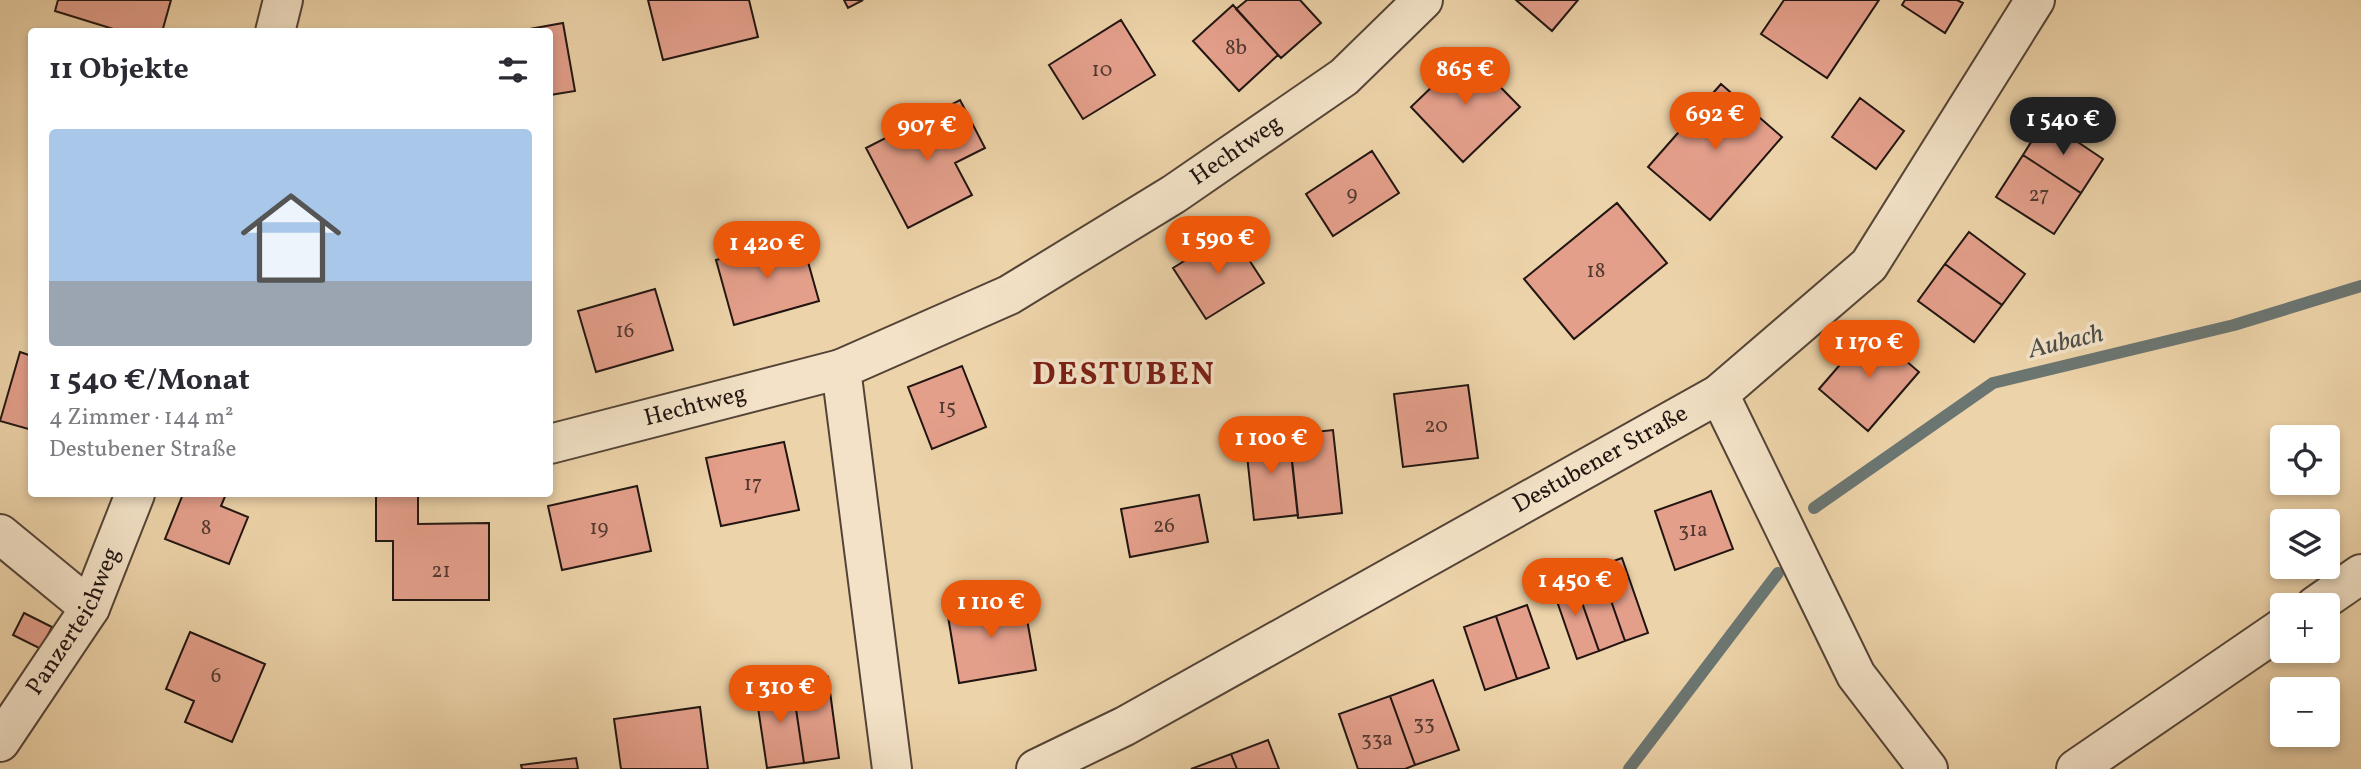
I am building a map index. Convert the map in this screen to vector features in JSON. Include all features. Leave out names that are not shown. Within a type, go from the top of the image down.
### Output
[{"type":"street","points":[[276,28],[283,0]]},
{"type":"street","name":"Hechtweg","points":[[553,443],[841,369],[1009,295],[1174,194],[1344,77],[1423,0]]},
{"type":"street","name":"Destubener Straße","points":[[1036,769],[1125,726],[1719,394],[1869,265],[2035,0]]},
{"type":"street","points":[[841,369],[892,769]]},
{"type":"street","points":[[1719,394],[1856,675],[1928,769]]},
{"type":"street","name":"Panzerteichweg","points":[[0,742],[90,608],[134,497]]},
{"type":"street","points":[[0,534],[90,608]]},
{"type":"street","points":[[2334,593],[2361,574]]},
{"type":"street","points":[[2076,769],[2270,636]]},
{"type":"building","points":[[58,0],[171,0],[163,28],[110,28],[55,11]]},
{"type":"building","points":[[648,0],[749,0],[758,37],[663,60]]},
{"type":"building","points":[[844,0],[863,0],[848,8]]},
{"type":"building","points":[[1247,0],[1300,0],[1321,23],[1281,58],[1236,9]]},
{"type":"building","points":[[1516,0],[1578,0],[1552,31]]},
{"type":"building","points":[[1784,0],[1879,0],[1827,78],[1761,34]]},
{"type":"building","points":[[1905,0],[1957,0],[1963,3],[1945,33],[1902,5]]},
{"type":"building","points":[[1233,5],[1278,55],[1239,91],[1193,41]]},
{"type":"building","points":[[1121,20],[1155,75],[1083,119],[1049,65]]},
{"type":"building","points":[[563,23],[575,91],[553,95],[553,28],[535,28]]},
{"type":"building","points":[[1467,53],[1520,107],[1463,162],[1411,107]]},
{"type":"building","points":[[1721,84],[1782,137],[1710,220],[1648,167]]},
{"type":"building","points":[[1860,98],[1904,131],[1876,169],[1832,137]]},
{"type":"building","points":[[960,100],[985,148],[955,163],[972,195],[908,228],[866,148]]},
{"type":"building","points":[[2045,120],[2103,159],[2081,193],[2023,155]]},
{"type":"building","points":[[1372,151],[1399,193],[1333,236],[1306,194]]},
{"type":"building","points":[[2023,155],[2081,193],[2054,234],[1996,197]]},
{"type":"building","points":[[1617,203],[1667,263],[1574,339],[1524,279]]},
{"type":"building","points":[[1231,232],[1264,283],[1206,319],[1173,268]]},
{"type":"building","points":[[1969,232],[2025,274],[2002,305],[1945,264]]},
{"type":"building","points":[[801,237],[819,301],[734,325],[716,260]]},
{"type":"building","points":[[1945,264],[2002,305],[1974,342],[1918,301]]},
{"type":"building","points":[[655,289],[673,350],[596,372],[578,311]]},
{"type":"building","points":[[1870,330],[1919,372],[1868,431],[1819,389]]},
{"type":"building","points":[[20,352],[28,355],[28,429],[0,421]]},
{"type":"building","points":[[962,366],[986,427],[932,449],[908,387]]},
{"type":"building","points":[[1468,385],[1478,458],[1403,467],[1394,394]]},
{"type":"building","points":[[1333,430],[1342,513],[1298,518],[1289,435]]},
{"type":"building","points":[[1289,432],[1298,515],[1254,520],[1245,437]]},
{"type":"building","points":[[784,442],[799,510],[721,526],[706,458]]},
{"type":"building","points":[[637,486],[651,551],[562,570],[548,506]]},
{"type":"building","points":[[1711,491],[1733,549],[1675,570],[1655,511]]},
{"type":"building","points":[[1199,495],[1208,542],[1130,557],[1121,509]]},
{"type":"building","points":[[182,497],[225,497],[221,506],[248,517],[229,564],[165,539]]},
{"type":"building","points":[[376,497],[418,497],[418,524],[489,523],[489,600],[393,600],[393,541],[376,541]]},
{"type":"building","points":[[1622,558],[1648,633],[1625,641],[1599,566]]},
{"type":"building","points":[[1599,566],[1625,641],[1599,651],[1573,577]]},
{"type":"building","points":[[1573,577],[1599,651],[1577,659],[1551,584]]},
{"type":"building","points":[[1023,597],[1036,670],[959,683],[947,610]]},
{"type":"building","points":[[1527,605],[1549,668],[1517,679],[1496,616]]},
{"type":"building","points":[[24,613],[52,627],[41,649],[13,635]]},
{"type":"building","points":[[1496,616],[1517,679],[1485,690],[1464,627]]},
{"type":"building","points":[[190,632],[265,664],[232,742],[185,722],[194,701],[166,689]]},
{"type":"building","points":[[828,677],[839,758],[804,763],[792,682]]},
{"type":"building","points":[[1433,680],[1459,750],[1415,765],[1390,696]]},
{"type":"building","points":[[792,682],[804,763],[767,768],[755,687]]},
{"type":"building","points":[[1390,696],[1415,765],[1405,769],[1358,769],[1339,714]]},
{"type":"building","points":[[700,707],[708,769],[621,769],[614,719]]},
{"type":"building","points":[[1268,740],[1279,769],[1237,769],[1231,754]]},
{"type":"building","points":[[1231,754],[1237,769],[1191,769]]},
{"type":"building","points":[[576,758],[578,769],[522,769],[521,765]]},
{"type":"waterway","name":"Aubach","points":[[1814,508],[1993,383],[2234,325],[2361,286]]},
{"type":"waterway","name":"Aubach","points":[[1629,769],[1778,573]]},
{"type":"district","name":"DESTUBEN","points":[[1124,376]]}]
